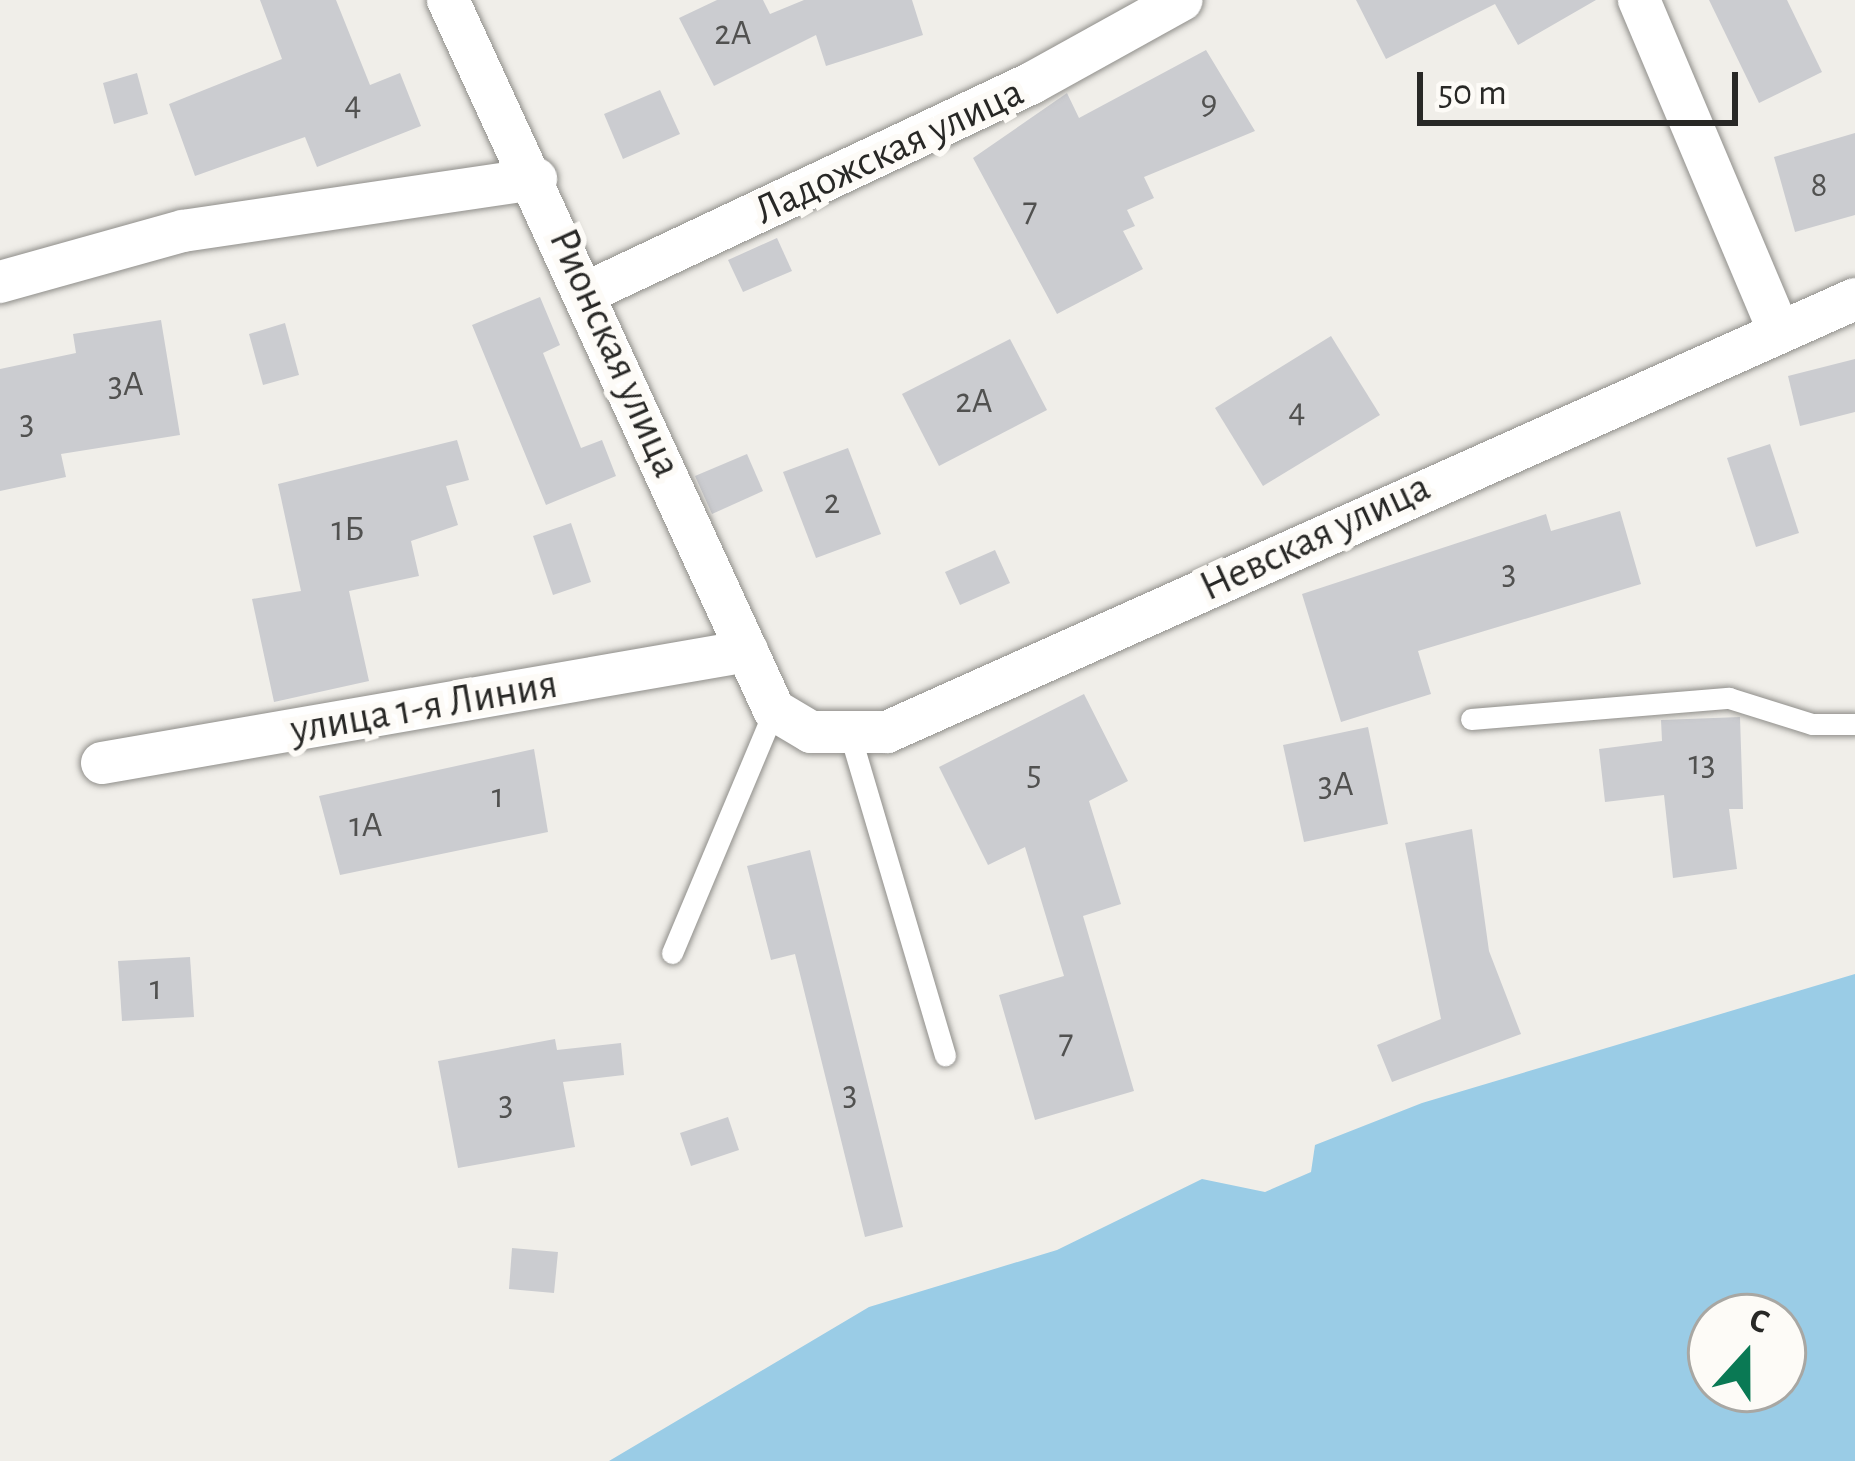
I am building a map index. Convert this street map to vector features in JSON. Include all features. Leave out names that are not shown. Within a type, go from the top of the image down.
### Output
[{"type":"street","name":"Рионская улица","points":[[448,0],[590,292],[774,710]]},
{"type":"street","name":"Ладожская улица","points":[[590,292],[1032,83],[1182,0]]},
{"type":"street","points":[[1639,0],[1776,325]]},
{"type":"street","points":[[0,282],[183,231],[536,179]]},
{"type":"street","name":"Невская улица","points":[[851,739],[887,732],[1776,325],[1855,299]]},
{"type":"street","name":"улица 1-я Линия","points":[[102,764],[747,651]]},
{"type":"street","points":[[774,710],[851,739]]},
{"type":"lane","points":[[1471,719],[1730,698],[1855,724]]},
{"type":"lane","points":[[672,953],[774,710]]},
{"type":"lane","points":[[851,739],[945,1055]]},
{"type":"water","points":[[1855,974],[1855,1461],[609,1461],[869,1307],[1057,1250],[1202,1179],[1265,1192],[1311,1172],[1315,1145],[1422,1103]]},
{"type":"building","points":[[260,0],[336,0],[370,85],[400,73],[421,126],[317,167],[305,137],[195,176],[169,104],[282,59]]},
{"type":"building","points":[[717,0],[763,0],[770,14],[804,0],[912,0],[923,35],[826,66],[816,35],[714,86],[679,18]]},
{"type":"building","points":[[1356,0],[1596,0],[1518,45],[1495,4],[1386,59]]},
{"type":"building","points":[[1709,0],[1787,0],[1822,72],[1759,103]]},
{"type":"building","points":[[1206,50],[1255,131],[1144,177],[1154,198],[1127,210],[1135,226],[1123,231],[1143,269],[1057,314],[973,158],[1067,93],[1079,118]]},
{"type":"building","points":[[137,73],[148,114],[114,124],[103,83]]},
{"type":"building","points":[[660,90],[680,134],[623,159],[604,114]]},
{"type":"building","points":[[1855,133],[1855,215],[1795,232],[1774,157]]},
{"type":"building","points":[[777,238],[792,271],[743,292],[728,260]]},
{"type":"building","points":[[540,297],[560,345],[543,353],[581,448],[602,440],[616,476],[546,505],[472,325]]},
{"type":"building","points":[[161,320],[180,435],[61,454],[66,477],[0,491],[0,369],[76,353],[73,334]]},
{"type":"building","points":[[285,323],[299,375],[263,385],[249,334]]},
{"type":"building","points":[[1331,336],[1380,415],[1263,486],[1215,408]]},
{"type":"building","points":[[1010,339],[1047,410],[939,466],[902,394]]},
{"type":"building","points":[[1855,359],[1855,412],[1800,426],[1788,376]]},
{"type":"building","points":[[457,440],[469,480],[446,486],[458,525],[411,541],[419,576],[349,591],[369,681],[274,702],[252,599],[301,591],[278,484]]},
{"type":"building","points":[[1770,444],[1799,533],[1756,547],[1727,458]]},
{"type":"building","points":[[848,448],[881,534],[816,558],[783,472]]},
{"type":"building","points":[[747,454],[763,491],[712,514],[695,476]]},
{"type":"building","points":[[1620,511],[1641,584],[1418,651],[1431,694],[1341,722],[1302,594],[1546,514],[1551,531]]},
{"type":"building","points":[[571,523],[591,582],[553,595],[533,536]]},
{"type":"building","points":[[995,550],[1010,583],[960,605],[945,572]]},
{"type":"building","points":[[1084,694],[1128,781],[1089,801],[1121,904],[1083,916],[1134,1091],[1035,1120],[999,995],[1064,976],[1025,847],[988,865],[939,767]]},
{"type":"building","points":[[1740,717],[1743,809],[1729,809],[1737,869],[1673,878],[1664,795],[1605,802],[1599,749],[1662,741],[1661,720]]},
{"type":"building","points":[[1368,727],[1388,824],[1304,842],[1283,745]]},
{"type":"building","points":[[534,749],[548,832],[340,875],[319,796]]},
{"type":"building","points":[[1472,829],[1489,951],[1521,1034],[1392,1082],[1377,1045],[1441,1019],[1405,843]]},
{"type":"building","points":[[810,850],[903,1227],[865,1237],[795,954],[771,960],[747,866]]},
{"type":"building","points":[[190,957],[194,1017],[122,1021],[118,961]]},
{"type":"building","points":[[555,1039],[557,1050],[621,1043],[624,1075],[563,1082],[575,1147],[458,1168],[438,1061]]},
{"type":"building","points":[[728,1117],[739,1150],[691,1166],[680,1133]]},
{"type":"building","points":[[512,1248],[558,1252],[554,1293],[509,1289]]}]
